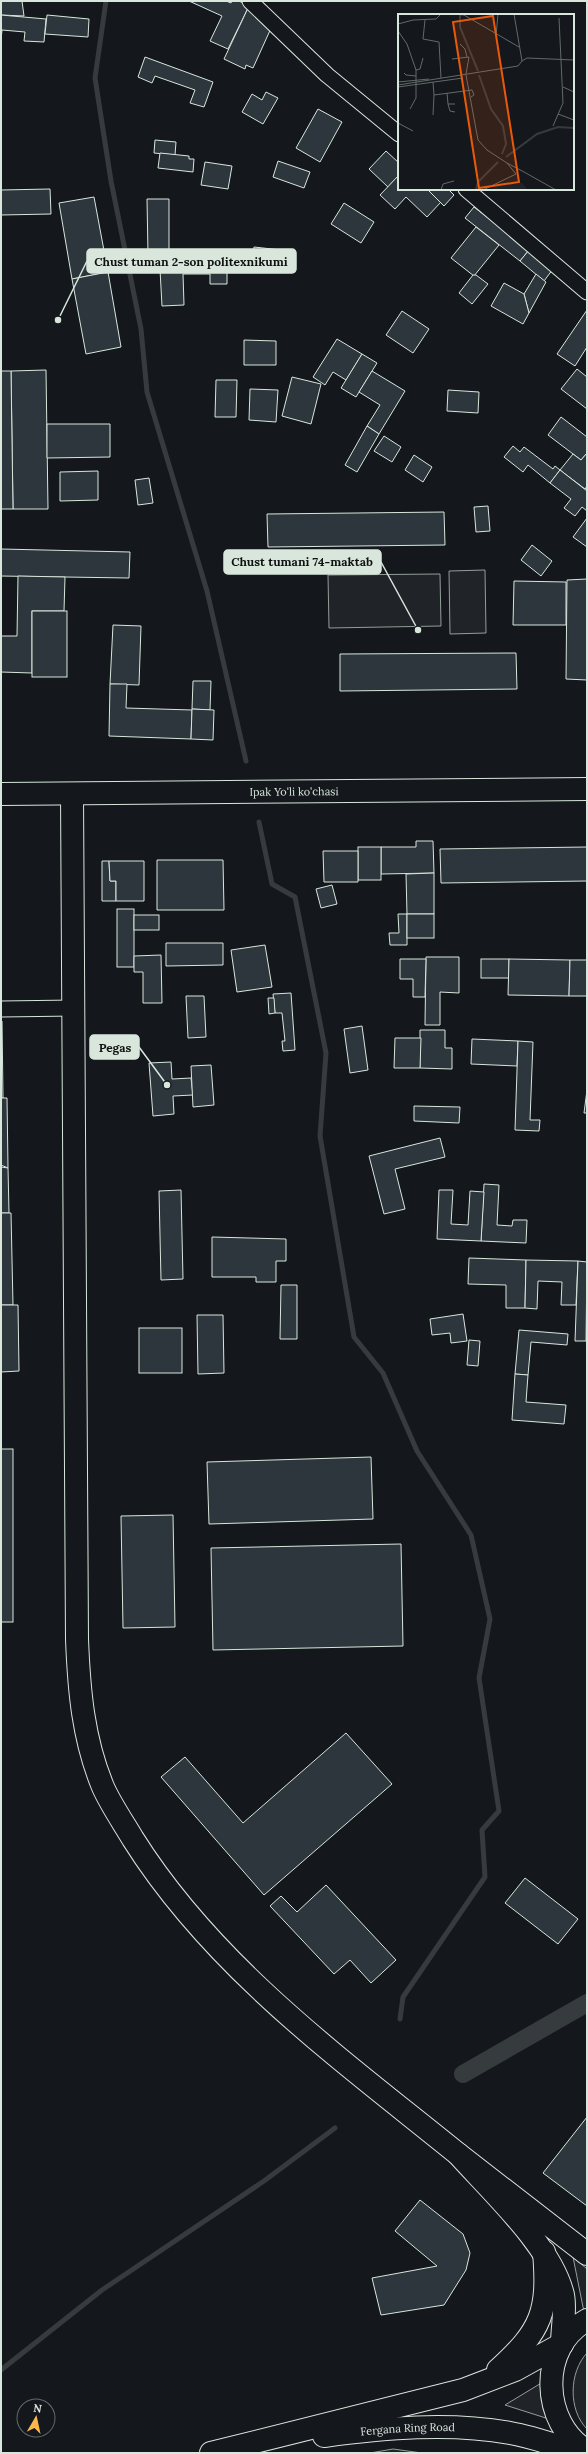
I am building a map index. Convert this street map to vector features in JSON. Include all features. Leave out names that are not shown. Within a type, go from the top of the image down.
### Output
[{"type":"main road","name":"Ipak Yo'li ko'chasi","points":[[1,794],[587,789]]},
{"type":"main road","points":[[72,794],[77,1639],[82,1719],[103,1788],[150,1865],[198,1925],[267,1995],[313,2036],[458,2154],[587,2254]]},
{"type":"main road","points":[[458,2154],[544,2252],[557,2274],[563,2297],[562,2344]]},
{"type":"main road","points":[[463,2390],[496,2371],[523,2347],[540,2320],[547,2286],[544,2252]]},
{"type":"main road","name":"Fergana Ring Road","points":[[587,2320],[580,2324],[562,2344],[552,2366],[550,2390],[555,2413],[568,2434],[587,2451]]},
{"type":"main road","name":"Fergana Ring Road","points":[[211,2453],[463,2390],[515,2370],[562,2344]]},
{"type":"main road","name":"Fergana Ring Road","points":[[234,2448],[365,2431],[440,2427],[510,2433],[580,2453]]},
{"type":"street","points":[[250,1],[327,76],[398,133]]},
{"type":"street","points":[[467,190],[587,292]]},
{"type":"street","points":[[1,1009],[74,1008]]},
{"type":"shaded area","points":[[485,570],[486,633],[450,634],[449,571]]},
{"type":"shaded area","points":[[440,574],[441,626],[329,628],[328,575]]},
{"type":"shaded area","points":[[573,2257],[587,2269],[587,2316],[585,2317]]},
{"type":"shaded area","points":[[587,2353],[587,2429],[576,2412],[573,2391],[577,2370]]},
{"type":"shaded area","points":[[543,2382],[549,2419],[505,2405]]},
{"type":"shaded area","points":[[393,2449],[422,2453],[370,2453]]},
{"type":"building","points":[[1,1],[22,1],[24,16],[1,15]]},
{"type":"building","points":[[189,1],[226,1],[231,3],[232,1],[239,1],[249,6],[228,49],[210,41],[222,16]]},
{"type":"building","points":[[249,6],[272,26],[253,68],[246,65],[245,69],[224,59]]},
{"type":"building","points":[[1,15],[46,19],[44,42],[24,41],[25,32],[2,30],[1,40]]},
{"type":"building","points":[[47,15],[89,19],[88,37],[45,34]]},
{"type":"building","points":[[145,57],[213,82],[204,107],[190,103],[195,90],[155,76],[152,83],[138,77]]},
{"type":"building","points":[[266,92],[278,98],[263,124],[242,112],[252,94],[262,100]]},
{"type":"building","points":[[318,109],[342,122],[320,162],[296,148]]},
{"type":"building","points":[[155,140],[176,142],[175,155],[154,153]]},
{"type":"building","points":[[386,151],[398,162],[398,176],[388,187],[369,169]]},
{"type":"building","points":[[160,153],[189,156],[189,159],[194,159],[193,172],[158,168]]},
{"type":"building","points":[[278,161],[310,172],[304,188],[273,177]]},
{"type":"building","points":[[205,162],[232,166],[228,189],[201,185]]},
{"type":"building","points":[[398,176],[398,190],[428,190],[441,202],[427,217],[406,197],[395,209],[380,195]]},
{"type":"building","points":[[50,189],[51,214],[1,215],[1,190]]},
{"type":"building","points":[[428,190],[449,190],[454,195],[444,206]]},
{"type":"building","points":[[94,197],[108,272],[72,279],[59,203]]},
{"type":"building","points":[[147,199],[169,199],[169,250],[159,251],[160,254],[148,254]]},
{"type":"building","points":[[344,203],[374,222],[361,243],[331,224]]},
{"type":"building","points":[[474,207],[529,250],[520,261],[465,218]]},
{"type":"building","points":[[476,227],[499,245],[474,276],[451,258]]},
{"type":"building","points":[[254,247],[281,250],[279,269],[251,267]]},
{"type":"building","points":[[227,250],[227,284],[210,284],[210,274],[183,274],[184,305],[162,306],[159,251]]},
{"type":"building","points":[[529,250],[553,269],[544,281],[520,261]]},
{"type":"building","points":[[108,272],[121,347],[86,354],[72,279]]},
{"type":"building","points":[[536,274],[546,282],[529,313],[524,294]]},
{"type":"building","points":[[473,275],[476,275],[488,284],[472,304],[459,293]]},
{"type":"building","points":[[504,283],[524,294],[529,313],[523,324],[491,306]]},
{"type":"building","points":[[587,310],[587,347],[575,366],[557,354]]},
{"type":"building","points":[[402,311],[429,329],[413,353],[386,335]]},
{"type":"building","points":[[337,339],[362,354],[346,380],[333,372],[325,385],[313,377]]},
{"type":"building","points":[[244,340],[276,341],[276,365],[244,365]]},
{"type":"building","points":[[362,354],[377,363],[356,397],[341,388]]},
{"type":"building","points":[[577,369],[587,377],[587,409],[561,389]]},
{"type":"building","points":[[46,370],[48,509],[13,509],[11,371]]},
{"type":"building","points":[[1,371],[11,371],[13,509],[1,509]]},
{"type":"building","points":[[372,371],[405,391],[379,434],[367,426],[380,405],[359,392]]},
{"type":"building","points":[[292,377],[321,384],[311,424],[282,416]]},
{"type":"building","points":[[216,380],[237,380],[236,417],[215,417]]},
{"type":"building","points":[[250,389],[278,390],[276,422],[249,420]]},
{"type":"building","points":[[448,390],[479,392],[478,413],[447,411]]},
{"type":"building","points":[[561,417],[587,437],[587,453],[581,460],[548,435]]},
{"type":"building","points":[[47,424],[110,424],[110,457],[47,458]]},
{"type":"building","points":[[367,426],[379,434],[357,472],[345,465]]},
{"type":"building","points":[[384,436],[401,447],[392,462],[374,451]]},
{"type":"building","points":[[513,446],[520,452],[524,447],[553,469],[555,466],[560,470],[550,483],[528,465],[523,472],[504,457]]},
{"type":"building","points":[[587,453],[587,486],[585,489],[560,470],[573,454],[581,460]]},
{"type":"building","points":[[414,455],[432,467],[423,482],[405,470]]},
{"type":"building","points":[[560,470],[587,491],[587,511],[582,507],[575,516],[564,508],[571,499],[550,483]]},
{"type":"building","points":[[98,471],[98,500],[60,501],[60,472]]},
{"type":"building","points":[[149,478],[153,503],[138,505],[135,480]]},
{"type":"building","points":[[488,506],[490,531],[476,532],[474,507]]},
{"type":"building","points":[[444,512],[445,545],[268,547],[267,514]]},
{"type":"building","points":[[587,518],[587,547],[573,537]]},
{"type":"building","points":[[532,545],[552,561],[541,576],[521,560]]},
{"type":"building","points":[[1,549],[130,552],[129,578],[1,576]]},
{"type":"building","points":[[18,576],[65,577],[64,611],[32,611],[32,673],[1,672],[1,636],[17,636]]},
{"type":"building","points":[[587,579],[587,680],[566,679],[567,580]]},
{"type":"building","points":[[514,581],[566,582],[566,625],[513,625]]},
{"type":"building","points":[[32,611],[67,611],[67,677],[32,677]]},
{"type":"building","points":[[113,625],[141,626],[139,685],[110,684]]},
{"type":"building","points":[[516,653],[517,689],[340,691],[340,654]]},
{"type":"building","points":[[193,681],[211,681],[210,710],[192,709]]},
{"type":"building","points":[[110,684],[127,684],[126,708],[192,710],[191,739],[109,736]]},
{"type":"building","points":[[192,709],[214,710],[213,740],[191,739]]},
{"type":"building","points":[[416,841],[433,841],[434,873],[381,874],[381,847],[416,847]]},
{"type":"building","points":[[358,847],[381,847],[381,880],[358,880]]},
{"type":"building","points":[[587,847],[587,881],[441,883],[440,849]]},
{"type":"building","points":[[323,851],[358,851],[358,882],[324,882]]},
{"type":"building","points":[[157,860],[223,860],[224,910],[157,910]]},
{"type":"building","points":[[102,861],[109,861],[110,881],[116,881],[116,901],[102,901]]},
{"type":"building","points":[[109,861],[144,861],[144,901],[116,901],[116,881],[110,881]]},
{"type":"building","points":[[434,873],[434,914],[407,914],[406,874]]},
{"type":"building","points":[[332,885],[337,904],[321,908],[316,889]]},
{"type":"building","points":[[117,909],[134,909],[134,967],[117,967]]},
{"type":"building","points":[[398,914],[407,914],[407,945],[390,945],[389,933],[399,933]]},
{"type":"building","points":[[407,914],[434,914],[434,938],[407,938]]},
{"type":"building","points":[[134,915],[159,915],[159,930],[134,930]]},
{"type":"building","points":[[166,943],[223,943],[223,965],[166,966]]},
{"type":"building","points":[[265,945],[272,987],[237,992],[231,950]]},
{"type":"building","points":[[161,955],[162,1003],[143,1003],[143,972],[134,972],[134,956]]},
{"type":"building","points":[[426,957],[459,957],[459,993],[440,992],[440,1025],[425,1025]]},
{"type":"building","points":[[400,959],[426,959],[425,997],[413,997],[413,979],[400,979]]},
{"type":"building","points":[[481,959],[509,959],[509,978],[481,978]]},
{"type":"building","points":[[509,959],[570,960],[569,996],[508,995]]},
{"type":"building","points":[[570,960],[587,960],[587,996],[569,996]]},
{"type":"building","points":[[291,993],[295,1050],[283,1051],[282,1041],[285,1041],[282,1013],[275,1013],[273,994]]},
{"type":"building","points":[[186,996],[204,996],[206,1037],[188,1038]]},
{"type":"building","points":[[268,998],[274,998],[275,1013],[269,1014]]},
{"type":"building","points":[[2,1021],[3,1098],[1,1098]]},
{"type":"building","points":[[362,1026],[368,1070],[350,1073],[344,1029]]},
{"type":"building","points":[[420,1030],[445,1030],[445,1048],[452,1048],[452,1069],[420,1068]]},
{"type":"building","points":[[395,1038],[421,1038],[420,1068],[394,1068]]},
{"type":"building","points":[[472,1039],[518,1041],[517,1066],[471,1064]]},
{"type":"building","points":[[518,1041],[533,1042],[530,1120],[540,1120],[539,1131],[515,1130]]},
{"type":"building","points":[[171,1062],[172,1079],[191,1078],[193,1095],[173,1096],[174,1114],[153,1116],[149,1063]]},
{"type":"building","points":[[211,1065],[214,1105],[193,1107],[191,1066]]},
{"type":"building","points":[[587,1090],[587,1113],[584,1113]]},
{"type":"building","points":[[1,1098],[7,1098],[8,1168],[1,1165]]},
{"type":"building","points":[[414,1106],[460,1107],[459,1123],[414,1121]]},
{"type":"building","points":[[440,1138],[445,1157],[395,1169],[405,1209],[384,1214],[369,1156]]},
{"type":"building","points":[[1,1167],[8,1168],[9,1213],[1,1213]]},
{"type":"building","points":[[484,1184],[499,1185],[497,1225],[512,1226],[513,1220],[527,1220],[526,1243],[481,1241]]},
{"type":"building","points":[[181,1190],[183,1279],[161,1280],[159,1191]]},
{"type":"building","points":[[439,1190],[453,1190],[451,1224],[468,1225],[470,1191],[484,1192],[481,1241],[437,1239]]},
{"type":"building","points":[[1,1213],[11,1213],[13,1305],[1,1305]]},
{"type":"building","points":[[212,1237],[286,1239],[286,1261],[276,1261],[276,1282],[256,1282],[256,1277],[212,1277]]},
{"type":"building","points":[[469,1258],[526,1260],[525,1308],[506,1308],[506,1285],[468,1284]]},
{"type":"building","points":[[526,1260],[578,1261],[576,1305],[561,1305],[562,1282],[538,1281],[537,1309],[525,1308]]},
{"type":"building","points":[[578,1261],[587,1262],[586,1341],[575,1341]]},
{"type":"building","points":[[281,1285],[297,1285],[297,1339],[280,1339]]},
{"type":"building","points":[[1,1305],[18,1305],[19,1371],[1,1372]]},
{"type":"building","points":[[463,1314],[467,1341],[451,1343],[450,1333],[432,1335],[430,1319]]},
{"type":"building","points":[[197,1315],[223,1315],[224,1373],[198,1374]]},
{"type":"building","points":[[139,1328],[182,1328],[182,1373],[139,1373]]},
{"type":"building","points":[[519,1330],[568,1334],[567,1345],[531,1342],[528,1375],[515,1374]]},
{"type":"building","points":[[469,1340],[480,1341],[478,1366],[467,1365]]},
{"type":"building","points":[[515,1374],[528,1375],[526,1402],[566,1405],[564,1424],[512,1420]]},
{"type":"building","points":[[1,1449],[13,1449],[13,1622],[1,1622]]},
{"type":"building","points":[[371,1457],[373,1519],[209,1524],[207,1462]]},
{"type":"building","points":[[173,1515],[175,1627],[123,1628],[121,1516]]},
{"type":"building","points":[[401,1544],[403,1646],[213,1650],[211,1548]]},
{"type":"building","points":[[346,1733],[392,1784],[264,1895],[161,1777],[185,1757],[243,1823]]},
{"type":"building","points":[[525,1878],[578,1919],[558,1944],[505,1903]]},
{"type":"building","points":[[326,1885],[396,1960],[371,1983],[350,1960],[334,1974],[270,1906],[281,1896],[297,1912]]},
{"type":"building","points":[[587,2117],[587,2206],[543,2173]]},
{"type":"building","points":[[420,2200],[463,2234],[470,2253],[466,2270],[444,2305],[381,2315],[372,2278],[437,2266],[395,2231]]},
{"type":"waterway","points":[[106,1],[95,78],[111,181],[141,329],[147,392],[207,591],[246,761]]},
{"type":"waterway","points":[[259,822],[272,884],[295,897],[326,1053],[320,1136],[354,1337],[383,1373],[417,1451],[471,1535],[490,1619],[479,1678],[499,1811],[482,1830],[485,1877],[403,1997],[400,2019]]},
{"type":"waterway","points":[[463,2074],[587,2003]]},
{"type":"waterway","points":[[1,2370],[102,2290],[264,2181],[335,2128]]},
{"type":"place","name":"Chust tuman 2-son politexnikumi","points":[[58,320]]},
{"type":"place","name":"Chust tumani 74-maktab","points":[[418,630]]},
{"type":"place","name":"Pegas","points":[[167,1085]]}]
